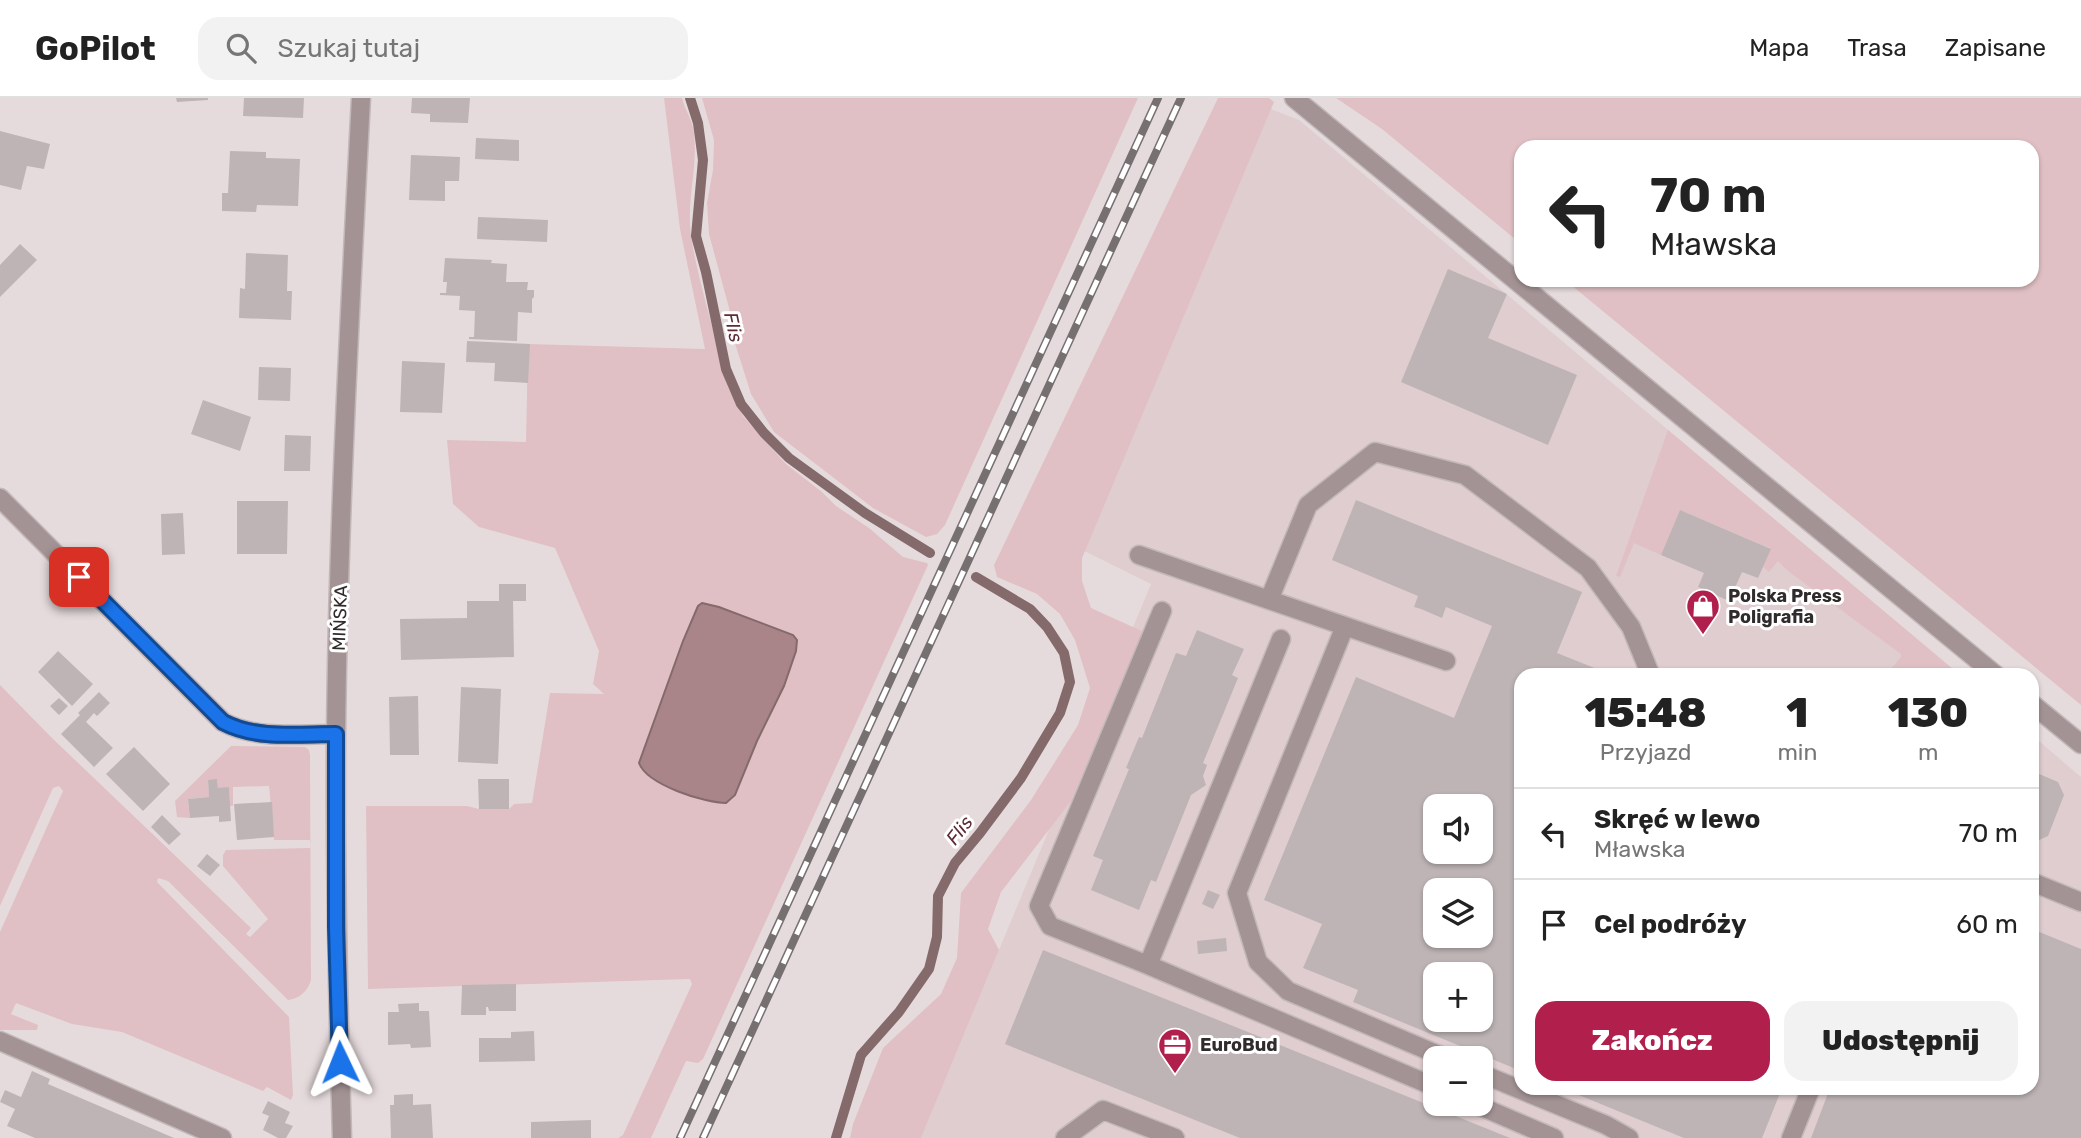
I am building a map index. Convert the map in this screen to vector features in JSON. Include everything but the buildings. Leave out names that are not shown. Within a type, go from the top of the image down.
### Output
[{"type":"street","name":"MIŃSKA","points":[[342,1138],[336,927],[336,734],[345,431],[361,98]]},
{"type":"street","points":[[1294,98],[1514,279]]},
{"type":"street","points":[[1524,287],[1987,668]]},
{"type":"street","points":[[1269,600],[1308,505],[1375,452],[1465,475],[1588,568],[1631,627],[1648,668]]},
{"type":"street","points":[[0,498],[223,722],[253,733],[336,734]]},
{"type":"street","points":[[1139,555],[1446,661]]},
{"type":"street","points":[[1162,611],[1039,906],[1050,926],[1423,1082]]},
{"type":"street","points":[[1345,626],[1237,893],[1258,962],[1288,991],[1423,1048]]},
{"type":"street","points":[[1148,965],[1281,639]]},
{"type":"street","points":[[2039,710],[2081,744]]},
{"type":"street","points":[[2039,885],[2081,902]]},
{"type":"street","points":[[0,1041],[222,1138]]},
{"type":"street","points":[[1493,1078],[1514,1087]]},
{"type":"street","points":[[1533,1095],[1606,1125],[1629,1138]]},
{"type":"street","points":[[1791,1138],[1808,1095]]},
{"type":"street","points":[[1065,1138],[1103,1110],[1175,1138]]},
{"type":"street","points":[[1493,1112],[1553,1138]]},
{"type":"shaded area","points":[[664,98],[682,98],[693,128],[695,159],[690,210],[691,236],[722,368],[728,387],[743,416],[786,464],[836,506],[869,528],[903,557],[928,565],[703,1059],[698,1063],[686,1061],[651,1138],[618,1138],[623,1135],[692,984],[690,979],[368,989],[366,806],[467,806],[479,809],[509,809],[514,804],[532,803],[550,693],[604,694],[593,684],[599,651],[555,548],[479,527],[453,504],[447,440],[526,442],[528,344],[705,349],[680,229]]},
{"type":"shaded area","points":[[702,98],[1138,98],[945,525],[937,534],[926,537],[873,508],[774,432],[751,394],[733,337],[729,308],[709,234],[707,203],[713,170],[714,140]]},
{"type":"shaded area","points":[[1218,98],[1269,98],[1274,102],[1082,558],[1082,581],[1091,608],[1144,632],[1071,801],[1001,892],[988,929],[999,950],[921,1138],[850,1138],[883,1048],[941,994],[957,958],[961,893],[1031,800],[1078,725],[1090,688],[1075,640],[1060,614],[1037,594],[997,577],[994,565]]},
{"type":"shaded area","points":[[1336,98],[2081,98],[2081,705],[1573,287],[2039,287],[2039,140],[1514,140],[1514,238],[1382,129]]},
{"type":"shaded area","points":[[1247,100],[1299,120],[1952,668],[1514,668],[1514,1095],[2039,1095],[2039,741],[2081,777],[2081,1138],[921,1138],[1151,584],[1056,537]]},
{"type":"shaded area","points":[[1668,430],[1952,668],[1892,668],[1901,654],[1778,561],[1769,572],[1763,567],[1770,548],[1680,510],[1661,555],[1634,543],[1620,577],[1616,576]]},
{"type":"shaded area","points":[[702,603],[793,635],[797,640],[784,686],[735,795],[726,803],[705,800],[678,791],[653,779],[639,763],[683,641],[698,606]]},
{"type":"shaded area","points":[[0,685],[251,928],[246,934],[250,937],[268,919],[223,866],[226,850],[310,848],[310,845],[311,980],[305,991],[288,1000],[168,881],[158,878],[157,882],[289,1017],[293,1095],[291,1100],[267,1087],[263,1091],[122,1032],[72,1024],[16,1003],[11,1014],[38,1025],[37,1030],[0,1030],[0,932],[63,791],[59,786],[53,788],[0,906]]},
{"type":"shaded area","points":[[231,746],[305,747],[310,755],[310,840],[274,840],[269,786],[233,787],[233,806],[230,806],[229,788],[218,788],[217,780],[208,780],[209,797],[188,799],[190,818],[177,817],[175,801]]},
{"type":"waterway","name":"Flis","points":[[690,98],[698,123],[703,160],[696,236],[726,369],[741,404],[789,458],[865,513],[930,553]]},
{"type":"waterway","name":"Flis","points":[[836,1138],[861,1055],[899,1012],[929,969],[937,937],[938,896],[955,863],[1021,778],[1060,713],[1070,682],[1064,653],[1047,627],[1030,609],[976,577]]},
{"type":"railway","points":[[680,1138],[1158,98]]},
{"type":"railway","points":[[703,1138],[1181,98]]},
{"type":"place","name":"Polska Press Poligrafia","points":[[1703,636]]},
{"type":"place","name":"EuroBud","points":[[1175,1075]]},
{"type":"route","points":[[79,577],[223,722],[253,733],[336,734],[336,927],[340,1062]]}]
